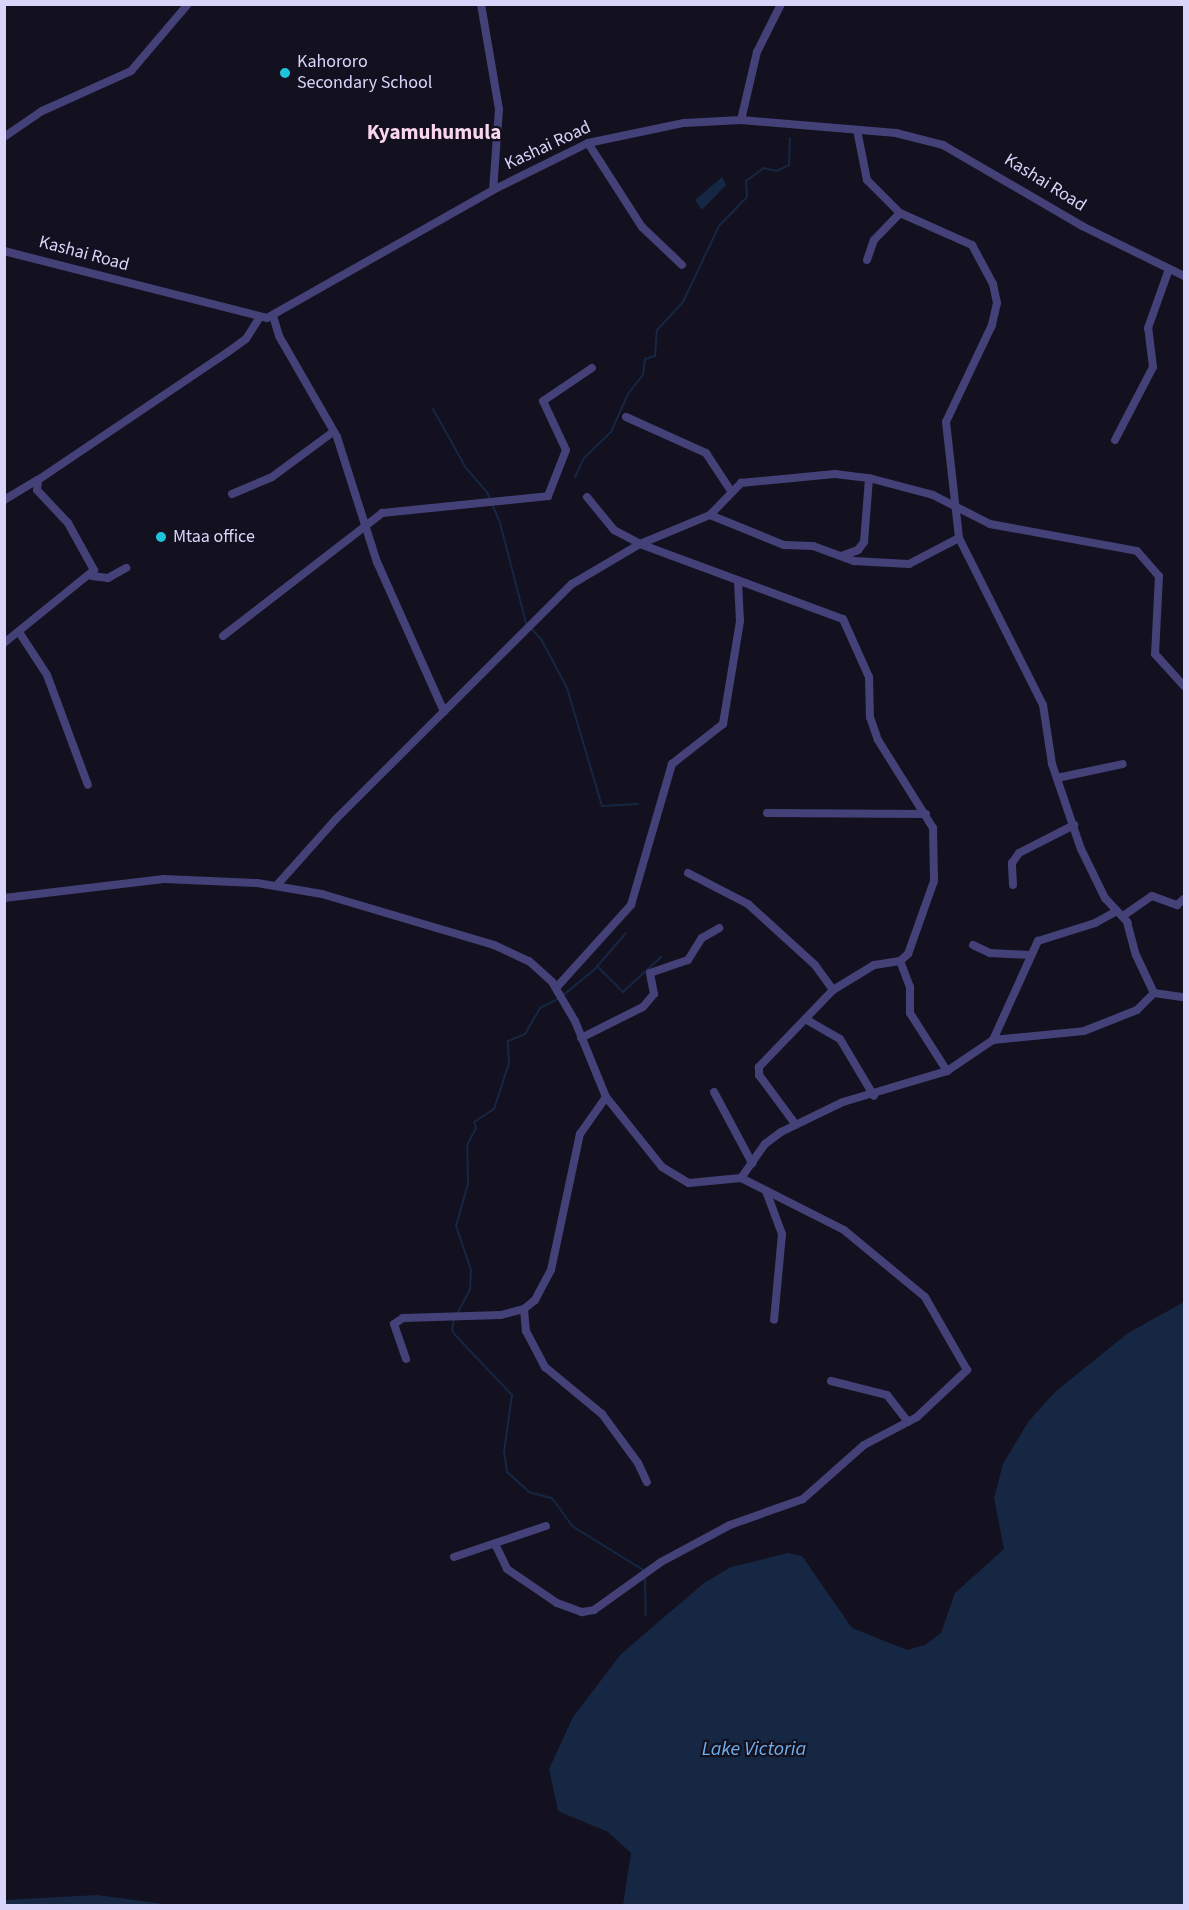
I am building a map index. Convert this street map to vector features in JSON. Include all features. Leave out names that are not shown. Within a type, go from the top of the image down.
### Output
[{"type":"street","points":[[4,137],[42,111],[131,71],[188,4]]},
{"type":"street","points":[[481,4],[499,109],[493,190]]},
{"type":"street","points":[[741,120],[757,52],[781,4]]},
{"type":"street","name":"Kashai Road","points":[[4,250],[259,318],[273,316],[493,190],[588,143],[684,123],[741,120],[896,133],[953,148],[1082,226],[1185,276]]},
{"type":"street","points":[[857,130],[863,174],[900,213],[972,245],[985,262],[996,296],[984,346],[946,422],[958,506],[959,538],[1043,705],[1057,778],[1074,825],[1099,889],[1120,914],[1154,993]]},
{"type":"street","points":[[588,143],[642,227],[682,266]]},
{"type":"street","points":[[867,260],[874,240],[900,213]]},
{"type":"street","points":[[1115,440],[1153,367],[1148,328],[1169,269]]},
{"type":"street","points":[[273,316],[279,336],[333,432],[363,524],[444,712]]},
{"type":"street","points":[[4,500],[38,480],[228,352],[246,339],[259,318]]},
{"type":"street","points":[[223,636],[363,524],[396,510],[548,496],[566,450],[543,401],[591,368]]},
{"type":"street","points":[[626,417],[706,453],[731,490]]},
{"type":"street","points":[[232,494],[272,477],[333,432]]},
{"type":"street","points":[[277,885],[444,712],[572,584],[640,544],[710,515],[731,490],[741,483],[798,476],[869,478],[958,506],[990,524],[1137,551],[1159,576],[1155,654],[1185,686]]},
{"type":"street","points":[[841,556],[858,550],[864,542],[869,478]]},
{"type":"street","points":[[4,643],[92,576],[94,570],[68,523],[37,490],[38,480]]},
{"type":"street","points":[[587,497],[614,530],[640,544],[845,622],[869,677],[870,717],[878,740],[926,814],[936,838],[934,881],[913,945],[900,961],[874,965],[833,990],[807,1020],[759,1067],[759,1075],[796,1125]]},
{"type":"street","points":[[710,515],[784,545],[813,546],[841,556],[905,565],[959,538]]},
{"type":"street","points":[[92,576],[108,578],[126,568]]},
{"type":"street","points":[[556,988],[631,905],[672,764],[723,724],[740,621],[738,581]]},
{"type":"street","points":[[19,632],[47,675],[88,784]]},
{"type":"street","points":[[1057,778],[1123,764]]},
{"type":"street","points":[[767,813],[926,814]]},
{"type":"street","points":[[1013,885],[1012,863],[1019,853],[1074,825]]},
{"type":"street","points":[[688,873],[748,904],[815,965],[833,990]]},
{"type":"street","points":[[4,897],[164,879],[277,885],[494,945],[529,961],[556,988],[581,1038],[606,1097],[670,1175],[689,1183],[741,1178],[844,1230],[925,1297],[944,1326],[967,1370],[908,1422],[864,1446],[803,1498],[730,1525],[654,1567],[594,1610],[582,1612],[557,1603],[507,1569],[496,1546]]},
{"type":"street","points":[[993,1040],[1030,955],[1043,938],[1089,926],[1120,914],[1152,896],[1177,905],[1185,899]]},
{"type":"street","points":[[581,1038],[643,1006],[654,994],[650,973],[688,960],[699,941],[719,928]]},
{"type":"street","points":[[973,945],[990,953],[1030,955]]},
{"type":"street","points":[[900,961],[910,987],[910,1013],[947,1071]]},
{"type":"street","points":[[1154,993],[1182,1000]]},
{"type":"street","points":[[741,1178],[774,1136],[843,1102],[874,1096],[947,1071],[993,1040],[1084,1031],[1137,1010],[1154,993]]},
{"type":"street","points":[[807,1020],[840,1039],[874,1096]]},
{"type":"street","points":[[714,1092],[752,1164]]},
{"type":"street","points":[[406,1359],[394,1324],[403,1318],[471,1318],[525,1309],[535,1300],[551,1270],[580,1134],[606,1097]]},
{"type":"street","points":[[765,1191],[782,1234],[774,1320]]},
{"type":"street","points":[[525,1309],[526,1331],[545,1367],[603,1414],[646,1482]]},
{"type":"street","points":[[831,1381],[887,1395],[908,1422]]},
{"type":"street","points":[[454,1557],[496,1546],[546,1526]]},
{"type":"water","points":[[722,177],[726,185],[702,210],[695,200]]},
{"type":"water","name":"Lake Victoria","points":[[1184,1302],[1184,1905],[623,1905],[631,1853],[608,1832],[558,1811],[549,1769],[573,1717],[621,1654],[704,1583],[731,1567],[788,1553],[802,1556],[852,1628],[907,1650],[925,1645],[941,1633],[955,1593],[1004,1549],[994,1498],[1003,1464],[1028,1422],[1055,1392],[1128,1333]]},
{"type":"water","points":[[97,1895],[172,1905],[5,1905],[5,1900]]},
{"type":"waterway","points":[[575,477],[584,458],[611,432],[628,394],[643,375],[645,359],[655,356],[657,330],[683,302],[719,226],[747,197],[746,181],[764,168],[777,171],[789,165],[790,138]]},
{"type":"waterway","points":[[433,409],[466,468],[487,492],[500,523],[526,623],[541,639],[567,688],[602,806],[638,804]]},
{"type":"waterway","points":[[562,996],[594,970],[625,934]]},
{"type":"waterway","points":[[597,966],[623,992],[661,957]]},
{"type":"waterway","points":[[457,1314],[470,1290],[471,1270],[456,1226],[468,1184],[467,1145],[476,1128],[474,1122],[494,1109],[509,1063],[508,1041],[525,1034],[540,1008],[558,999]]},
{"type":"waterway","points":[[454,1319],[452,1330],[456,1336],[512,1395],[504,1452],[507,1472],[529,1492],[552,1498],[572,1526],[645,1571]]},
{"type":"waterway","points":[[645,1576],[646,1615]]},
{"type":"place","name":"Kahororo Secondary School","points":[[285,73]]},
{"type":"place","name":"Mtaa office","points":[[161,537]]},
{"type":"district","name":"Kyamuhumula","points":[[434,132]]}]
